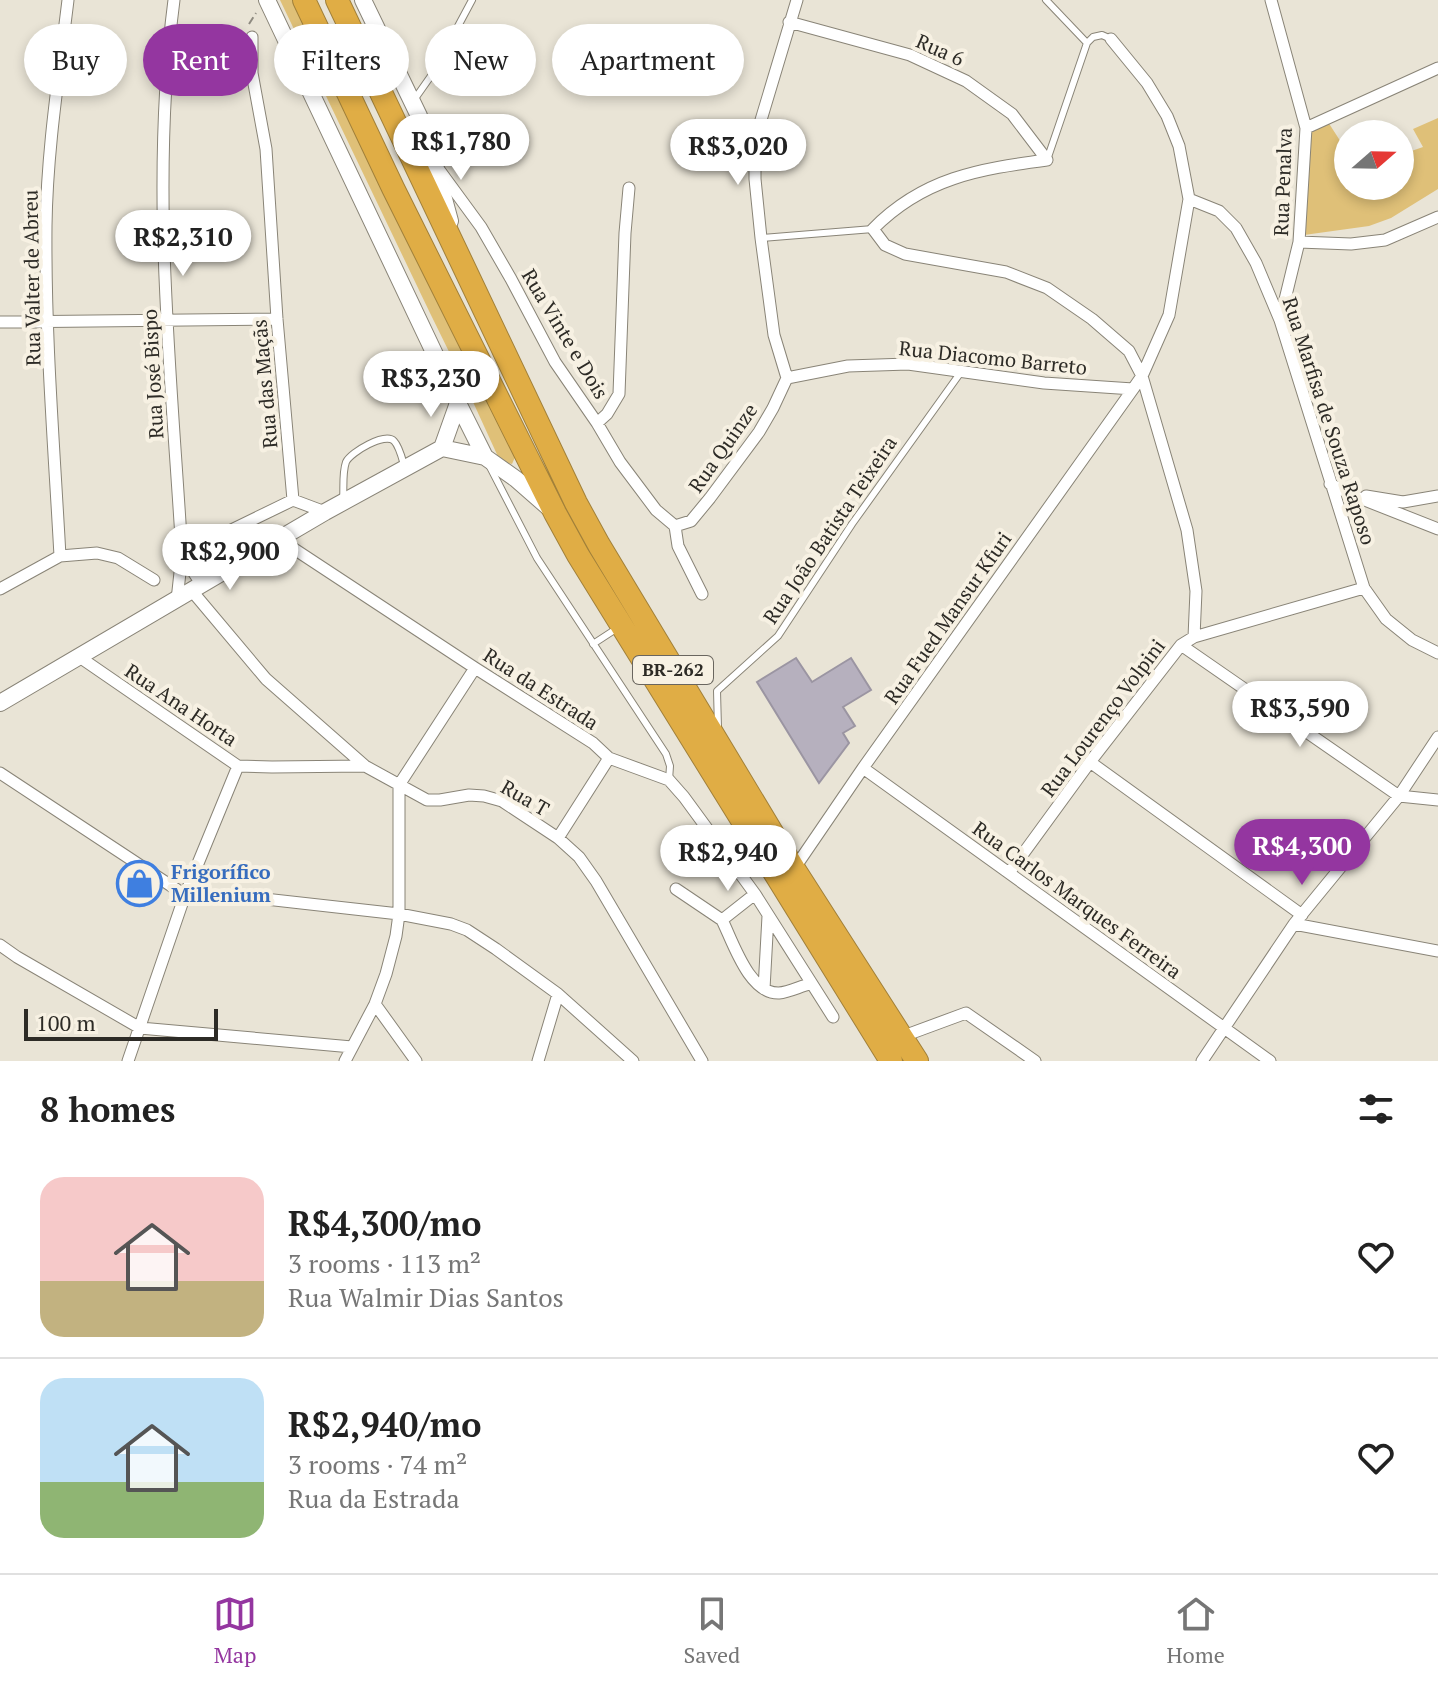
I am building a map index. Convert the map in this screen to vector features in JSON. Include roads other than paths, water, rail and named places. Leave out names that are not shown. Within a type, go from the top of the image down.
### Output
[{"type":"highway","name":"BR-262","points":[[304,0],[393,188],[555,513],[621,626],[891,1061]]},
{"type":"highway","name":"BR-262","points":[[337,0],[591,531],[794,869],[917,1061]]},
{"type":"main road","points":[[363,0],[412,102],[432,154],[461,260]]},
{"type":"main road","points":[[262,6],[485,457]]},
{"type":"main road","points":[[442,448],[458,403]]},
{"type":"main road","points":[[0,703],[325,512],[442,448],[485,457],[555,513]]},
{"type":"street","name":"Rua Valter de Abreu","points":[[60,556],[46,224],[51,136],[68,0]]},
{"type":"street","name":"Rua José Bispo","points":[[174,0],[164,120],[162,218],[182,554],[190,592]]},
{"type":"street","points":[[787,378],[774,335],[755,179],[755,140],[797,0]]},
{"type":"street","name":"Rua Penalva","points":[[1271,0],[1306,128],[1299,242],[1280,320]]},
{"type":"street","name":"Rua 6","points":[[789,22],[910,55],[966,81],[1012,114],[1047,160]]},
{"type":"street","points":[[1111,39],[1147,83],[1167,116],[1179,146],[1189,199],[1169,315],[1142,376],[1133,389]]},
{"type":"street","points":[[1306,128],[1438,68]]},
{"type":"street","name":"Rua das Maçãs","points":[[256,96],[266,149],[293,500]]},
{"type":"street","name":"Rua Vinte e Dois","points":[[432,154],[488,240],[555,362],[620,462],[656,510],[675,526]]},
{"type":"street","points":[[873,229],[916,194],[963,174],[1047,160]]},
{"type":"street","points":[[597,423],[607,414],[619,394],[629,188]]},
{"type":"street","name":"Rua Marfisa de Souza Raposo","points":[[1189,199],[1219,211],[1236,228],[1256,263],[1280,320],[1364,588],[1386,619],[1412,640],[1438,653]]},
{"type":"street","points":[[1299,242],[1351,244],[1385,240],[1438,217]]},
{"type":"street","name":"Rua Lourenço Volpini","points":[[873,229],[885,245],[905,254],[1006,272],[1047,288],[1092,319],[1129,351],[1142,376],[1187,530],[1196,591],[1194,637],[1181,645],[1009,873]]},
{"type":"street","points":[[0,322],[277,319]]},
{"type":"street","name":"Rua Diacomo Barreto","points":[[787,378],[848,366],[908,364],[1044,383],[1133,389]]},
{"type":"street","name":"Rua Quinze","points":[[675,526],[691,521],[710,498],[759,432],[787,378]]},
{"type":"street","name":"Rua Fued Mansur Kfuri","points":[[794,869],[1133,389]]},
{"type":"street","points":[[1330,484],[1438,529]]},
{"type":"street","points":[[1357,497],[1403,502],[1438,496]]},
{"type":"street","points":[[182,554],[293,500],[325,512]]},
{"type":"street","points":[[675,526],[678,546],[702,594]]},
{"type":"street","name":"Rua da Estrada","points":[[279,539],[593,743],[609,758],[669,780]]},
{"type":"street","points":[[0,589],[60,556],[97,553],[118,558],[154,580]]},
{"type":"street","name":"Rua José Bispo","points":[[182,554],[190,592]]},
{"type":"street","points":[[1194,637],[1364,588]]},
{"type":"street","name":"Rua T","points":[[190,592],[266,679],[365,766],[427,800],[469,795],[502,801],[558,838],[579,857],[702,1061]]},
{"type":"street","points":[[1181,645],[1399,796],[1438,800]]},
{"type":"street","name":"Rua Ana Horta","points":[[78,656],[238,766],[365,766]]},
{"type":"street","points":[[345,1061],[375,1004],[393,948],[399,914],[399,785],[475,668]]},
{"type":"street","points":[[1202,1061],[1298,920],[1399,796],[1438,737]]},
{"type":"street","points":[[558,838],[609,758]]},
{"type":"street","points":[[1090,762],[1298,920],[1438,951]]},
{"type":"street","points":[[128,1061],[185,895],[238,766]]},
{"type":"street","name":"Rua Carlos Marques Ferreira","points":[[863,768],[1270,1061]]},
{"type":"street","points":[[0,773],[185,895],[247,897],[399,914],[467,930],[558,994],[633,1061]]},
{"type":"street","points":[[669,780],[755,894],[833,1017]]},
{"type":"street","points":[[676,889],[722,920],[750,977],[764,989],[779,993],[810,984]]},
{"type":"street","points":[[722,920],[755,894]]},
{"type":"street","points":[[764,989],[768,916]]},
{"type":"street","points":[[0,945],[140,1028],[352,1047]]},
{"type":"street","points":[[538,1061],[558,994]]},
{"type":"street","points":[[375,1004],[416,1061]]},
{"type":"street","points":[[901,1037],[966,1013],[1035,1061]]},
{"type":"lane","points":[[412,102],[433,73],[472,0]]},
{"type":"lane","points":[[1046,0],[1087,43]]},
{"type":"lane","points":[[1047,160],[1087,43],[1093,37],[1102,35],[1111,39]]},
{"type":"lane","points":[[761,238],[873,229]]},
{"type":"lane","name":"Rua João Batista Teixeira","points":[[718,744],[717,691],[778,636],[852,524],[961,372]]},
{"type":"lane","points":[[343,502],[344,466],[360,448],[385,438],[391,439],[396,442],[405,468]]},
{"type":"lane","points":[[485,457],[537,558],[666,754],[670,766],[669,780]]},
{"type":"lane","points":[[593,644],[621,626]]},
{"type":"place","name":"Frigorífico Millenium","points":[[140,883]]}]
